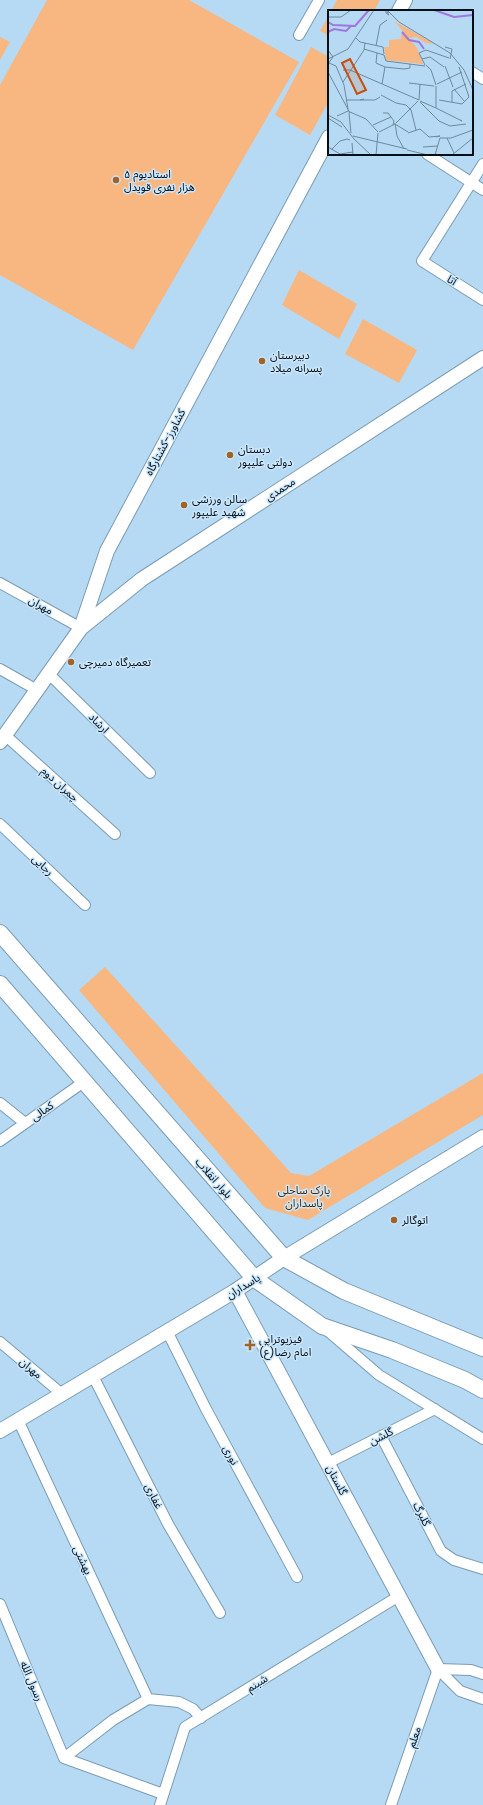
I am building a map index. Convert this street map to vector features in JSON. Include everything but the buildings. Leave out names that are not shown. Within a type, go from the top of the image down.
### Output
[{"type":"main road","name":"بلوار انقلاب","points":[[0,933],[284,1258],[344,1291],[483,1348]]},
{"type":"main road","points":[[0,984],[255,1279],[322,1326],[399,1353],[465,1380],[483,1390]]},
{"type":"street","points":[[299,35],[319,0]]},
{"type":"street","points":[[400,10],[406,0]]},
{"type":"street","points":[[473,73],[483,78]]},
{"type":"street","name":"کشاورز-کشتارگاه","points":[[3,738],[81,628],[107,551],[328,139]]},
{"type":"street","points":[[429,155],[483,190]]},
{"type":"street","points":[[471,182],[483,164]]},
{"type":"street","name":"آتا","points":[[471,182],[422,261],[483,300]]},
{"type":"street","name":"محمدی","points":[[81,628],[142,579],[483,358]]},
{"type":"street","name":"مهران","points":[[0,583],[81,628]]},
{"type":"street","points":[[0,669],[37,690]]},
{"type":"street","name":"ارشاد","points":[[48,674],[150,773]]},
{"type":"street","name":"چمران دوم","points":[[3,738],[115,834]]},
{"type":"street","name":"رجایی","points":[[0,824],[85,905]]},
{"type":"street","name":"کمالی","points":[[0,1141],[85,1081]]},
{"type":"street","points":[[0,1102],[26,1123]]},
{"type":"street","name":"پاسداران","points":[[2,1427],[18,1420],[236,1291],[284,1258],[483,1137]]},
{"type":"street","name":"گلستان","points":[[236,1291],[438,1669],[460,1691],[483,1698]]},
{"type":"street","points":[[322,1326],[379,1375],[483,1439]]},
{"type":"street","name":"نوری","points":[[168,1331],[206,1409],[297,1577]]},
{"type":"street","name":"مهران","points":[[0,1342],[62,1394]]},
{"type":"street","name":"غفاری","points":[[93,1376],[168,1524],[220,1613]]},
{"type":"street","name":"گلشن","points":[[328,1463],[435,1409]]},
{"type":"street","name":"بهشتی","points":[[18,1420],[148,1699]]},
{"type":"street","name":"گلبرگ","points":[[381,1436],[441,1551],[454,1560],[483,1569]]},
{"type":"street","name":"شبنم","points":[[160,1805],[185,1727],[399,1596]]},
{"type":"street","name":"رسول الله","points":[[0,1604],[64,1758]]},
{"type":"street","points":[[438,1669],[471,1670],[483,1674]]},
{"type":"street","name":"معلم","points":[[391,1805],[438,1669]]},
{"type":"street","points":[[64,1758],[113,1720],[148,1699],[179,1702],[193,1710],[201,1718]]},
{"type":"street","points":[[64,1758],[163,1794]]},
{"type":"green space","name":"استادیوم ۵ هزار نفری قویدل","points":[[47,0],[189,0],[299,62],[133,350],[0,275],[0,85]]},
{"type":"green space","points":[[337,0],[380,0],[375,10],[332,10]]},
{"type":"green space","points":[[328,17],[328,35],[320,31]]},
{"type":"green space","points":[[0,37],[10,42],[0,60]]},
{"type":"green space","points":[[311,47],[328,56],[328,103],[310,135],[275,115]]},
{"type":"green space","points":[[299,270],[357,304],[339,339],[282,305]]},
{"type":"green space","points":[[363,319],[417,350],[399,383],[345,354]]},
{"type":"green space","name":"پارک ساحلی پاسداران","points":[[105,967],[291,1173],[309,1176],[483,1073],[483,1115],[308,1220],[265,1208],[79,990]]},
{"type":"place","name":"استادیوم ۵ هزار نفری قویدل","points":[[116,180]]},
{"type":"place","name":"دبیرستان پسرانه میلاد","points":[[262,361]]},
{"type":"place","name":"دبستان دولتی علیپور","points":[[230,455]]},
{"type":"place","name":"سالن ورزشی شهید علیپور","points":[[184,505]]},
{"type":"place","name":"تعمیرگاه دمیرچی","points":[[71,662]]},
{"type":"place","name":"اتوگالر","points":[[394,1220]]},
{"type":"place","name":"فیزیوتراپی امام رضا(ع)","points":[[250,1345]]}]
